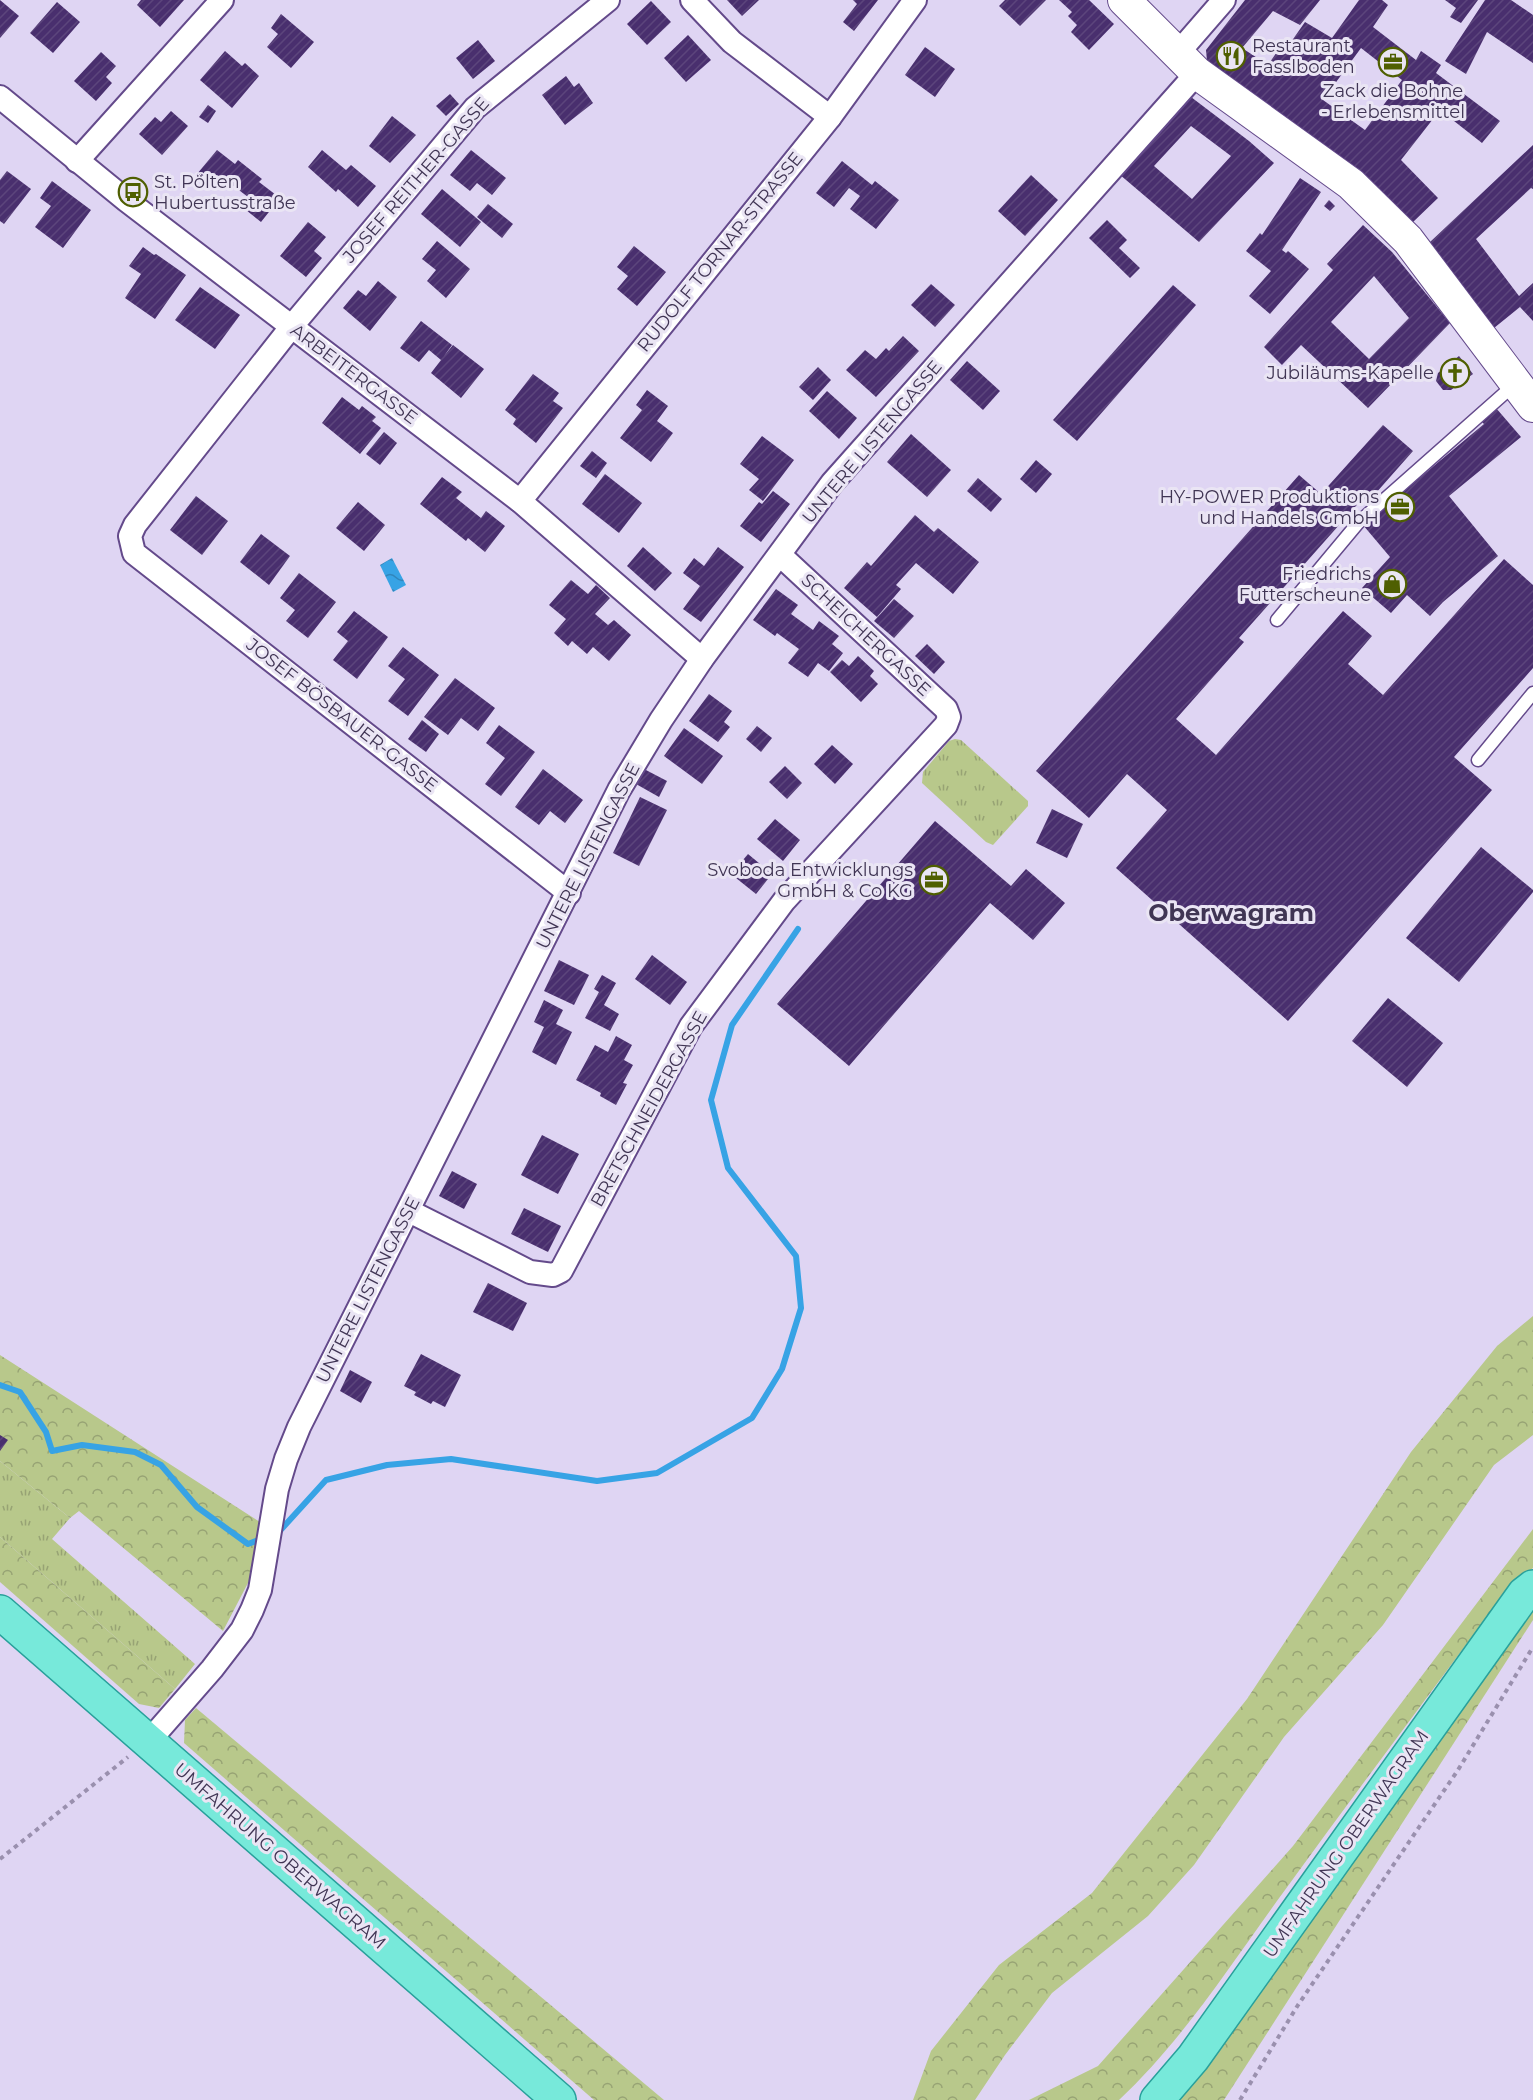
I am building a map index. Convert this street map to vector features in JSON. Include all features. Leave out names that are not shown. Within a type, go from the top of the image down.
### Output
[{"type":"main road","points":[[1124,0],[1188,63],[1351,184],[1408,240],[1524,394]]},
{"type":"main road","name":"UMFAHRUNG OBERWAGRAM","points":[[1157,2100],[1193,2058],[1524,1594],[1533,1587]]},
{"type":"main road","name":"UMFAHRUNG OBERWAGRAM","points":[[0,1612],[559,2100]]},
{"type":"street","points":[[77,161],[222,0]]},
{"type":"street","name":"JOSEF REITHER-GASSE","points":[[132,530],[291,326],[475,108],[608,0]]},
{"type":"street","points":[[692,0],[732,42],[830,117]]},
{"type":"street","name":"RUDOLF TORNAR-STRASSE","points":[[520,501],[830,117],[915,0]]},
{"type":"street","name":"UNTERE LISTENGASSE","points":[[149,1741],[212,1669],[242,1629],[260,1590],[277,1489],[299,1427],[619,790],[661,720],[702,659],[832,483],[1188,63],[1224,0]]},
{"type":"street","name":"ARBEITERGASSE","points":[[0,96],[77,161],[520,501],[702,659]]},
{"type":"street","name":"JOSEF BÖSBAUER-GASSE","points":[[132,530],[130,541],[134,553],[569,893]]},
{"type":"street","name":"SCHEICHERGASSE","points":[[780,555],[946,709],[949,717]]},
{"type":"street","name":"BRETSCHNEIDERGASSE","points":[[408,1211],[530,1272],[553,1275],[561,1271],[691,1026],[784,901],[938,733],[949,717]]},
{"type":"lane","points":[[1277,621],[1358,523],[1524,394]]},
{"type":"lane","points":[[1478,760],[1533,693]]},
{"type":"path","points":[[1240,2100],[1298,2005],[1458,1770],[1533,1647]]},
{"type":"path","points":[[0,1859],[149,1741]]},
{"type":"green space","points":[[961,740],[1028,801],[1028,806],[993,845],[986,842],[922,783],[923,772],[949,741]]},
{"type":"green space","points":[[1533,1316],[1533,1435],[1494,1465],[1383,1625],[1284,1737],[1194,1865],[1148,1916],[1052,1993],[1005,2055],[975,2100],[913,2100],[931,2051],[999,1965],[1092,1893],[1247,1699],[1411,1452],[1497,1346]]},
{"type":"green space","points":[[0,1355],[260,1522],[249,1581],[223,1631],[79,1511],[70,1518],[0,1461]]},
{"type":"green space","points":[[0,1461],[70,1518],[52,1539],[195,1664],[175,1689],[0,1537]]},
{"type":"green space","points":[[1533,1529],[1533,1568],[1509,1587],[1207,1999],[1143,2076],[1119,2100],[1029,2100],[1098,2066],[1293,1846]]},
{"type":"green space","points":[[0,1537],[175,1689],[159,1708],[139,1704],[0,1582]]},
{"type":"green space","points":[[1533,1610],[1533,1620],[1224,2100],[1178,2100],[1518,1625]]},
{"type":"green space","points":[[196,1708],[664,2100],[594,2100],[184,1743],[185,1720]]},
{"type":"water","points":[[392,558],[406,585],[393,592],[380,565]]},
{"type":"building","points":[[0,0],[19,16],[0,38]]},
{"type":"building","points":[[141,0],[184,0],[160,27],[137,5]]},
{"type":"building","points":[[727,0],[759,0],[742,16]]},
{"type":"building","points":[[853,0],[878,0],[854,31],[843,22],[857,4]]},
{"type":"building","points":[[1005,0],[1046,0],[1020,26],[999,6]]},
{"type":"building","points":[[1059,0],[1089,0],[1114,24],[1089,50],[1071,32],[1077,25],[1068,16],[1072,12]]},
{"type":"building","points":[[1245,0],[1320,0],[1300,25],[1273,11],[1242,48],[1268,65],[1279,49],[1284,52],[1305,22],[1332,38],[1359,0],[1382,0],[1388,5],[1373,27],[1416,60],[1421,51],[1441,65],[1436,73],[1500,121],[1482,143],[1440,110],[1401,160],[1438,198],[1412,223],[1360,170],[1227,79],[1207,61],[1206,50]],"holes":[[[1361,48],[1402,80],[1365,130],[1323,100]]]},
{"type":"building","points":[[1445,0],[1478,0],[1461,23],[1450,17],[1456,8]]},
{"type":"building","points":[[1485,0],[1511,0],[1533,15],[1533,63],[1487,32],[1466,74],[1445,61]]},
{"type":"building","points":[[651,1],[671,22],[647,45],[627,24]]},
{"type":"building","points":[[57,2],[80,22],[53,53],[30,33]]},
{"type":"building","points":[[281,14],[314,42],[291,68],[267,47],[278,34],[271,28]]},
{"type":"building","points":[[688,35],[711,60],[686,82],[664,58]]},
{"type":"building","points":[[478,40],[495,61],[473,79],[456,58]]},
{"type":"building","points":[[925,47],[955,69],[935,97],[905,75]]},
{"type":"building","points":[[225,51],[242,66],[245,63],[259,76],[232,108],[200,80]]},
{"type":"building","points":[[101,52],[116,66],[106,77],[112,83],[96,101],[74,81]]},
{"type":"building","points":[[566,76],[574,87],[579,83],[593,103],[565,125],[542,95]]},
{"type":"building","points":[[450,94],[459,104],[446,116],[436,106]]},
{"type":"building","points":[[1191,97],[1274,163],[1199,242],[1119,174]],"holes":[[[1191,126],[1231,156],[1192,199],[1154,166]]]},
{"type":"building","points":[[208,105],[216,111],[208,123],[199,117]]},
{"type":"building","points":[[171,111],[188,126],[162,155],[139,134],[155,117],[161,122]]},
{"type":"building","points":[[392,116],[416,135],[390,163],[369,146]]},
{"type":"building","points":[[1533,145],[1533,189],[1531,188],[1476,239],[1519,296],[1533,283],[1533,321],[1520,307],[1494,328],[1429,243]]},
{"type":"building","points":[[217,150],[235,164],[238,160],[262,179],[259,182],[280,198],[261,222],[241,206],[248,197],[223,178],[215,189],[197,174]]},
{"type":"building","points":[[322,150],[346,170],[351,165],[376,186],[358,207],[338,189],[336,192],[308,167]]},
{"type":"building","points":[[471,150],[506,178],[492,195],[477,183],[470,191],[450,175]]},
{"type":"building","points":[[842,161],[872,185],[875,181],[899,200],[876,229],[850,209],[860,196],[849,188],[834,207],[816,193]]},
{"type":"building","points":[[7,171],[31,189],[4,224],[0,221],[0,180]]},
{"type":"building","points":[[1031,175],[1058,200],[1025,236],[998,211]]},
{"type":"building","points":[[1300,178],[1321,192],[1282,250],[1286,253],[1288,251],[1309,269],[1270,314],[1249,296],[1271,271],[1246,251],[1260,233],[1262,235]]},
{"type":"building","points":[[52,181],[91,210],[63,248],[35,227],[51,206],[40,198]]},
{"type":"building","points":[[442,189],[481,222],[460,247],[421,214]]},
{"type":"building","points":[[1329,200],[1335,206],[1330,211],[1324,206]]},
{"type":"building","points":[[488,204],[513,224],[502,238],[477,217]]},
{"type":"building","points":[[1107,220],[1127,240],[1119,248],[1140,268],[1130,278],[1089,238]]},
{"type":"building","points":[[308,222],[326,237],[314,251],[322,258],[306,277],[280,256]]},
{"type":"building","points":[[1363,225],[1392,252],[1450,323],[1368,408],[1301,345],[1282,365],[1264,347],[1333,270],[1327,264]],"holes":[[[1374,276],[1409,318],[1369,359],[1331,322]]]},
{"type":"building","points":[[437,241],[470,269],[446,298],[427,281],[436,270],[422,259]]},
{"type":"building","points":[[634,246],[666,272],[637,306],[617,289],[628,276],[617,267]]},
{"type":"building","points":[[143,247],[186,275],[155,319],[125,298],[141,274],[129,266]]},
{"type":"building","points":[[378,281],[397,297],[370,331],[343,308],[358,290],[366,296]]},
{"type":"building","points":[[931,284],[955,305],[935,327],[911,305]]},
{"type":"building","points":[[1173,285],[1196,305],[1077,441],[1053,420]]},
{"type":"building","points":[[200,287],[240,315],[215,349],[175,320]]},
{"type":"building","points":[[421,321],[452,345],[444,356],[453,345],[484,369],[461,398],[431,373],[441,360],[429,350],[419,362],[400,348]]},
{"type":"building","points":[[903,336],[919,351],[876,397],[846,370],[865,350],[876,359],[886,348],[889,351]]},
{"type":"building","name":"Jubiläums-Kapelle","points":[[1459,356],[1473,374],[1451,390],[1443,390],[1436,381],[1438,373]]},
{"type":"building","points":[[967,361],[1000,391],[983,410],[950,380]]},
{"type":"building","points":[[818,367],[831,380],[813,400],[799,387]]},
{"type":"building","points":[[533,374],[559,393],[553,401],[563,408],[536,443],[513,424],[516,419],[505,410]]},
{"type":"building","points":[[647,390],[668,406],[657,421],[673,433],[651,462],[620,438],[642,410],[636,405]]},
{"type":"building","points":[[827,391],[857,418],[839,439],[809,411]]},
{"type":"building","points":[[342,397],[359,410],[362,406],[376,417],[372,421],[381,428],[360,454],[322,423]]},
{"type":"building","points":[[1496,408],[1521,437],[1449,496],[1498,556],[1443,602],[1430,616],[1407,595],[1391,613],[1362,588],[1390,557],[1363,525],[1484,424],[1481,421]]},
{"type":"building","points":[[1383,425],[1413,451],[1368,502],[1363,498],[1239,638],[1244,642],[1176,719],[1216,755],[1343,611],[1372,636],[1348,664],[1383,695],[1504,559],[1533,585],[1533,668],[1454,757],[1492,790],[1288,1021],[1116,868],[1167,810],[1127,774],[1089,818],[1036,771],[1299,475],[1321,494]]},
{"type":"building","points":[[384,432],[397,443],[380,465],[366,454]]},
{"type":"building","points":[[911,434],[951,470],[927,497],[887,462]]},
{"type":"building","points":[[762,436],[794,460],[763,501],[749,490],[759,479],[740,464]]},
{"type":"building","points":[[592,451],[607,463],[596,478],[580,466]]},
{"type":"building","points":[[1036,460],[1052,474],[1036,493],[1020,479]]},
{"type":"building","points":[[605,474],[642,503],[619,533],[582,504]]},
{"type":"building","points":[[442,477],[462,492],[456,498],[481,518],[486,511],[505,526],[485,552],[468,538],[466,541],[420,504]]},
{"type":"building","points":[[978,478],[1002,499],[991,512],[967,491]]},
{"type":"building","points":[[773,491],[790,504],[761,542],[740,526],[759,502],[762,504]]},
{"type":"building","points":[[196,496],[228,521],[202,555],[170,530]]},
{"type":"building","points":[[358,502],[385,525],[364,551],[336,528]]},
{"type":"building","points":[[915,515],[934,532],[938,528],[979,562],[953,594],[916,563],[896,585],[901,589],[877,617],[844,588],[867,562],[871,566]]},
{"type":"building","points":[[261,534],[290,556],[269,585],[240,562]]},
{"type":"building","points":[[643,547],[672,573],[655,591],[627,566]]},
{"type":"building","points":[[718,547],[744,567],[701,622],[683,609],[700,586],[683,573],[694,558],[704,566]]},
{"type":"building","points":[[299,573],[336,602],[308,638],[286,621],[295,610],[280,598]]},
{"type":"building","points":[[571,580],[588,594],[596,585],[610,598],[595,614],[608,625],[614,620],[631,635],[609,661],[593,647],[587,654],[572,641],[568,646],[554,633],[566,619],[549,605]]},
{"type":"building","points":[[776,589],[798,605],[791,614],[813,630],[819,621],[839,636],[832,644],[843,653],[829,671],[818,663],[808,677],[788,663],[799,649],[777,633],[775,636],[753,620]]},
{"type":"building","points":[[894,599],[914,616],[894,638],[874,621]]},
{"type":"building","points":[[354,611],[388,637],[357,679],[333,660],[348,641],[337,632]]},
{"type":"building","points":[[927,644],[945,662],[934,674],[915,656]]},
{"type":"building","points":[[403,647],[439,675],[408,716],[388,701],[405,679],[388,666]]},
{"type":"building","points":[[858,656],[874,671],[870,676],[878,684],[861,702],[830,672],[842,660],[849,666]]},
{"type":"building","points":[[455,678],[495,708],[478,731],[461,718],[448,735],[424,717]]},
{"type":"building","points":[[709,694],[732,711],[724,722],[730,727],[718,742],[689,721]]},
{"type":"building","points":[[422,720],[439,734],[426,752],[408,739]]},
{"type":"building","points":[[499,725],[535,752],[501,796],[485,784],[505,758],[486,743]]},
{"type":"building","points":[[757,726],[772,738],[761,752],[746,739]]},
{"type":"building","points":[[684,728],[723,756],[702,784],[664,756]]},
{"type":"building","points":[[832,745],[853,764],[835,784],[814,764]]},
{"type":"building","points":[[785,766],[802,783],[787,799],[769,782]]},
{"type":"building","points":[[543,769],[583,800],[565,823],[550,811],[539,825],[515,807]]},
{"type":"building","points":[[644,769],[667,781],[659,797],[636,784]]},
{"type":"building","points":[[640,797],[667,810],[639,866],[613,853]]},
{"type":"building","points":[[1052,809],[1083,824],[1067,858],[1036,843]]},
{"type":"building","points":[[775,819],[800,840],[783,861],[757,839]]},
{"type":"building","points":[[935,821],[1011,886],[1026,869],[1065,903],[1033,940],[990,903],[849,1066],[777,1004]]},
{"type":"building","points":[[1481,847],[1533,892],[1459,982],[1406,938]]},
{"type":"building","points":[[748,854],[772,874],[756,894],[731,874]]},
{"type":"building","points":[[652,955],[687,982],[670,1005],[635,979]]},
{"type":"building","points":[[559,960],[589,975],[574,1005],[544,991]]},
{"type":"building","points":[[602,975],[616,983],[604,1005],[619,1014],[610,1031],[585,1018],[599,992],[594,989]]},
{"type":"building","points":[[1388,998],[1443,1043],[1407,1087],[1352,1041]]},
{"type":"building","points":[[544,1000],[563,1010],[556,1024],[572,1032],[556,1065],[532,1052],[544,1027],[534,1022]]},
{"type":"building","points":[[616,1036],[632,1045],[624,1060],[633,1065],[623,1083],[627,1084],[616,1105],[600,1096],[601,1093],[576,1080],[595,1045],[608,1052]]},
{"type":"building","points":[[542,1135],[579,1154],[558,1194],[521,1175]]},
{"type":"building","points":[[452,1171],[477,1184],[464,1209],[439,1196]]},
{"type":"building","points":[[524,1208],[561,1226],[548,1252],[511,1234]]},
{"type":"building","points":[[488,1283],[527,1303],[513,1331],[473,1312]]},
{"type":"building","points":[[421,1354],[461,1375],[445,1407],[433,1401],[431,1404],[414,1395],[416,1392],[404,1386]]},
{"type":"building","points":[[350,1370],[372,1382],[361,1403],[340,1391]]},
{"type":"building","points":[[0,1435],[8,1440],[0,1451]]},
{"type":"waterway","points":[[277,1534],[326,1480],[387,1465],[451,1459],[597,1481],[657,1473],[752,1418],[782,1369],[801,1308],[796,1256],[728,1168],[711,1100],[732,1025],[798,929]]},
{"type":"waterway","points":[[0,1385],[20,1392],[46,1432],[52,1451],[82,1445],[135,1452],[161,1465],[197,1507],[248,1544],[264,1538]]},
{"type":"place","name":"Restaurant Fasslboden","points":[[1231,56]]},
{"type":"place","name":"Zack die Bohne - Erlebensmittel","points":[[1393,62]]},
{"type":"place","name":"St. Pölten Hubertusstraße","points":[[133,192]]},
{"type":"place","name":"Jubiläums-Kapelle","points":[[1455,373]]},
{"type":"place","name":"HY-POWER Produktions und Handels GmbH","points":[[1400,507]]},
{"type":"place","name":"Friedrichs Futterscheune","points":[[1392,584]]},
{"type":"place","name":"Svoboda Entwicklungs GmbH & Co KG","points":[[934,880]]},
{"type":"district","name":"Oberwagram","points":[[1231,913]]}]
